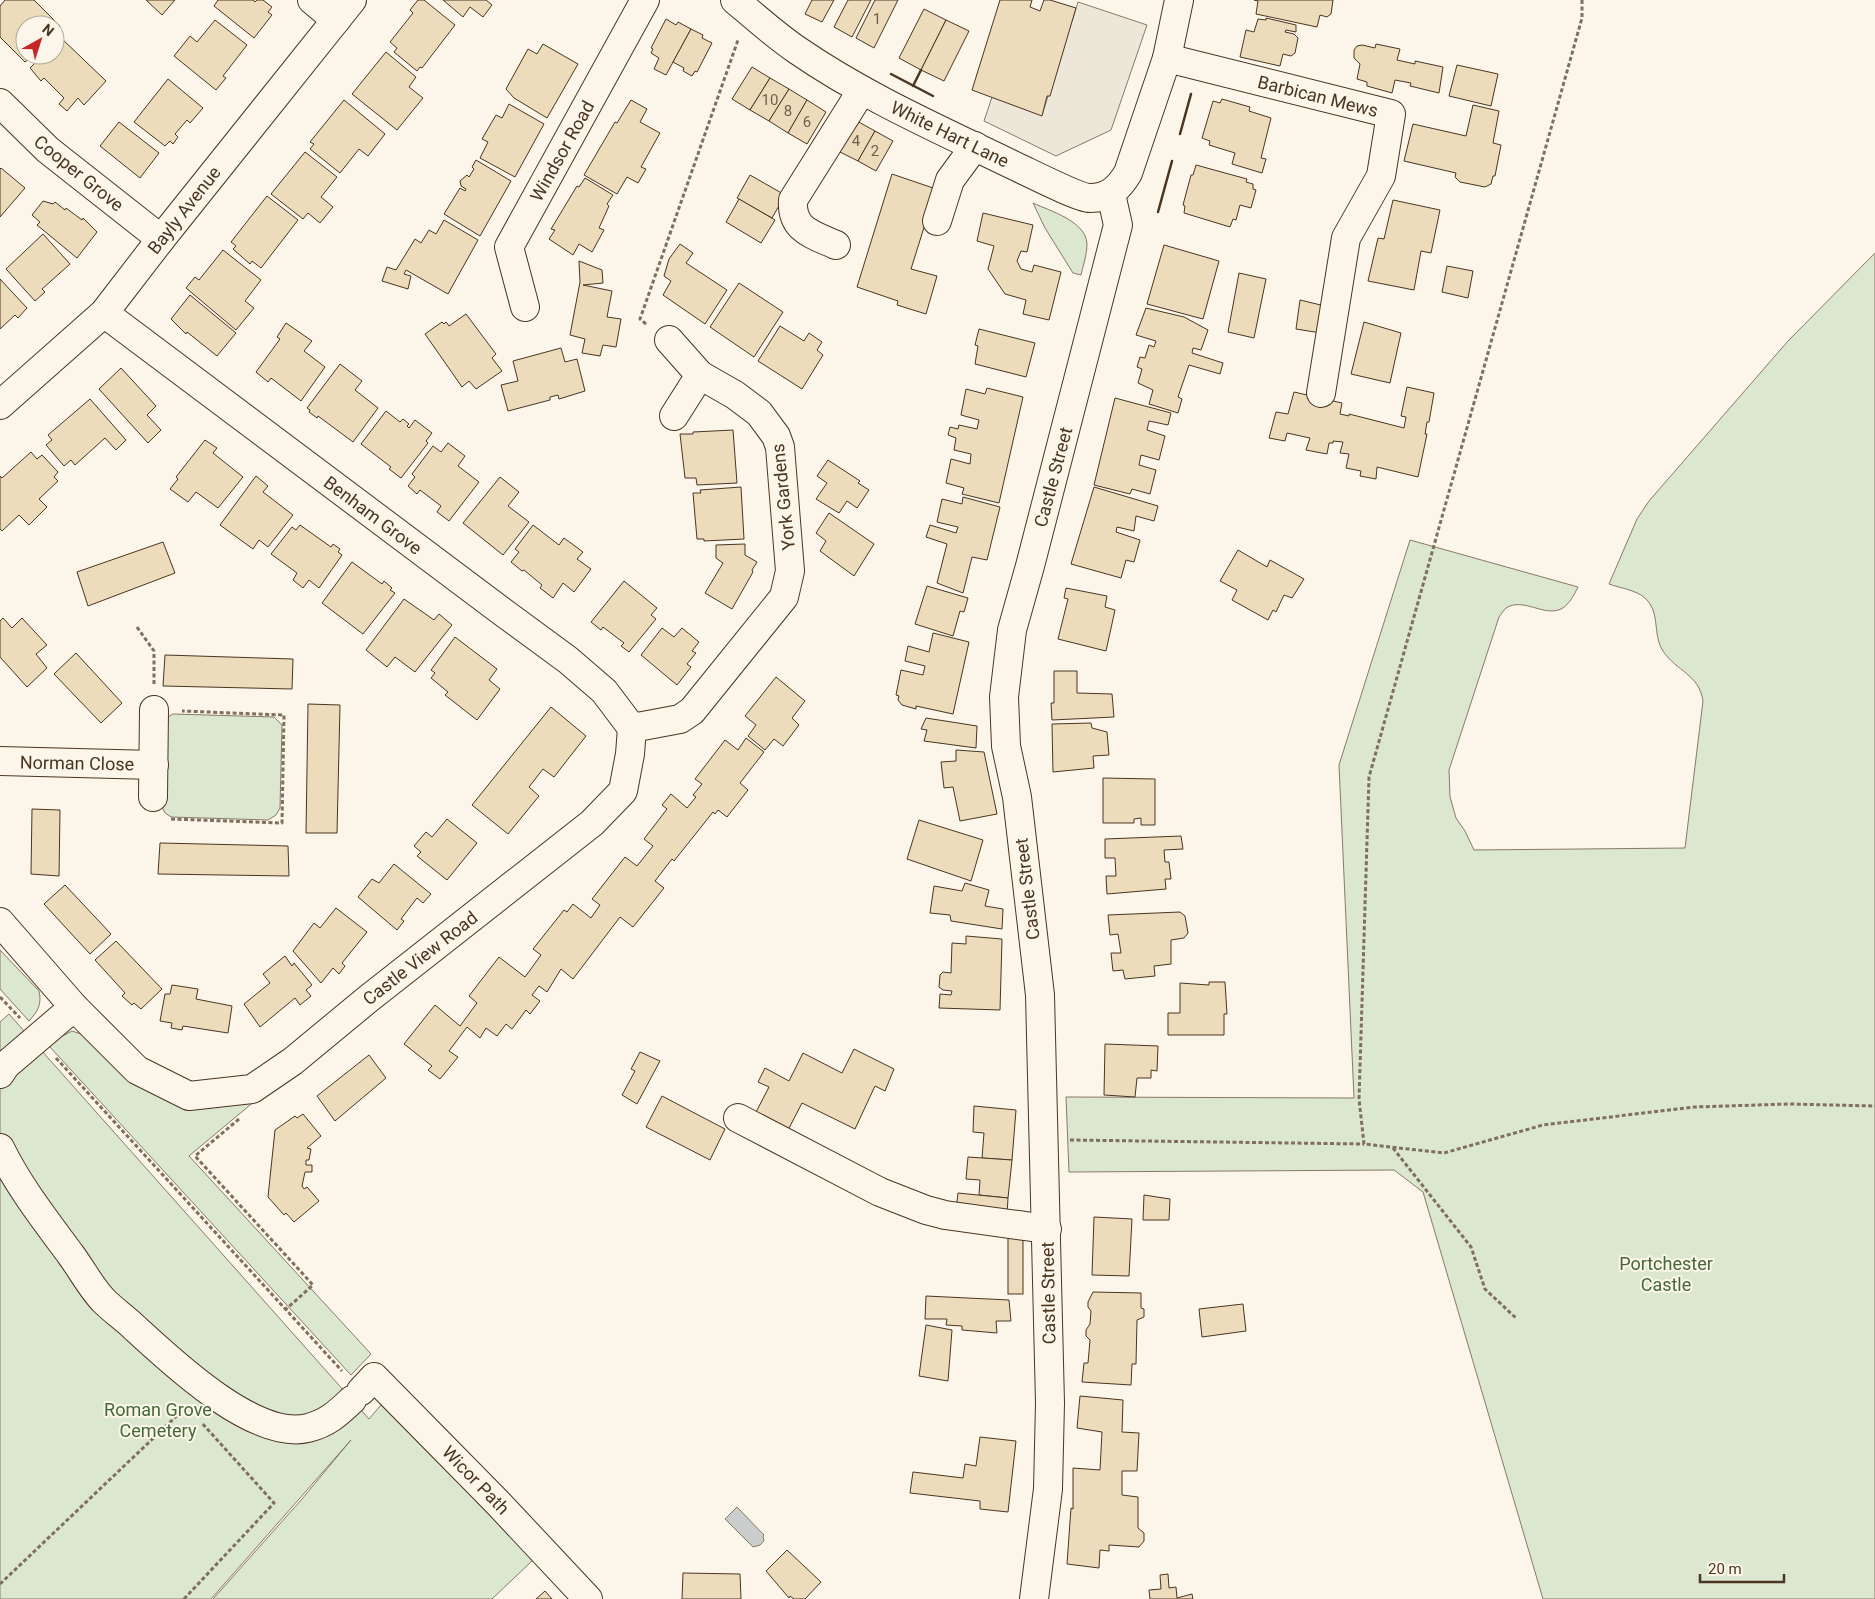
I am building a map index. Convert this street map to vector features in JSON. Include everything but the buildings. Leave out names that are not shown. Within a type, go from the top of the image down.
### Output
[{"type":"street","points":[[312,0],[344,10]]},
{"type":"street","name":"Windsor Road","points":[[525,307],[509,247],[645,0]]},
{"type":"street","points":[[1111,194],[1122,184],[1128,173],[1167,58],[1179,0]]},
{"type":"street","name":"White Hart Lane","points":[[742,5],[796,50],[862,90],[1088,199],[1111,194]]},
{"type":"street","name":"Bayly Avenue","points":[[0,405],[104,313],[161,238],[344,10]]},
{"type":"street","name":"Barbican Mews","points":[[1167,58],[1391,114],[1381,176],[1346,238],[1321,393]]},
{"type":"street","points":[[836,245],[804,231],[798,224],[792,211],[793,200],[862,90]]},
{"type":"street","name":"Cooper Grove","points":[[0,103],[48,150],[161,238]]},
{"type":"street","points":[[938,221],[950,180],[975,146]]},
{"type":"street","name":"Castle Street","points":[[1034,1599],[1048,1488],[1050,1403],[1040,995],[1017,797],[1006,746],[1004,698],[1012,630],[1118,225],[1111,194]]},
{"type":"street","name":"Benham Grove","points":[[104,313],[568,660],[604,691],[632,728]]},
{"type":"street","name":"York Gardens","points":[[632,728],[680,719],[692,711],[784,597],[790,571],[780,447],[776,436],[759,413],[735,395],[700,375],[669,340]]},
{"type":"street","points":[[674,416],[700,375]]},
{"type":"street","name":"Norman Close","points":[[153,797],[154,710]]},
{"type":"street","name":"Castle View Road","points":[[0,922],[74,1007],[137,1070],[189,1096],[252,1089],[293,1061],[376,992],[592,823],[623,791],[630,754],[632,728]]},
{"type":"street","name":"Norman Close","points":[[0,761],[154,764]]},
{"type":"street","points":[[0,1074],[6,1065],[74,1007]]},
{"type":"street","points":[[738,1118],[880,1192],[926,1210],[945,1215],[1047,1228]]},
{"type":"street","points":[[0,1148],[24,1190],[103,1300],[169,1359],[205,1388],[231,1406],[256,1419],[286,1428],[307,1428],[332,1418],[356,1395]]},
{"type":"street","name":"Wicor Path","points":[[356,1395],[374,1377],[498,1502],[588,1599]]},
{"type":"path","points":[[1364,1144],[1359,1098],[1369,776],[1582,18],[1582,0]]},
{"type":"path","points":[[669,340],[640,319],[742,5]]},
{"type":"path","points":[[137,627],[154,651],[154,710],[284,715],[282,823],[153,819],[153,797]]},
{"type":"path","points":[[0,996],[286,1310],[356,1395]]},
{"type":"path","points":[[1044,1140],[1364,1144],[1444,1153],[1543,1125],[1694,1106],[1789,1104],[1875,1106]]},
{"type":"path","points":[[245,1114],[195,1156],[313,1285],[286,1310]]},
{"type":"path","points":[[1392,1147],[1471,1248],[1485,1289],[1517,1319]]},
{"type":"path","points":[[0,1584],[205,1388]]},
{"type":"path","points":[[184,1599],[274,1502],[199,1420]]},
{"type":"green space","points":[[1033,203],[1057,213],[1081,229],[1087,244],[1081,275],[1073,273],[1045,228]]},
{"type":"green space","name":"Portchester Castle","points":[[1875,253],[1875,1599],[1543,1599],[1423,1192],[1394,1170],[1069,1172],[1066,1097],[1354,1098],[1339,765],[1410,540],[1578,587],[1569,602],[1561,609],[1548,611],[1513,605],[1506,608],[1499,617],[1449,770],[1450,797],[1456,818],[1474,850],[1685,848],[1703,701],[1701,692],[1692,679],[1668,658],[1663,651],[1658,638],[1653,610],[1645,598],[1633,591],[1609,584],[1637,519],[1649,501],[1788,341]]},
{"type":"green space","points":[[173,714],[274,717],[282,725],[280,808],[276,815],[268,820],[171,817],[165,813],[160,803],[168,717]]},
{"type":"green space","points":[[0,950],[39,991],[40,1000],[38,1007],[29,1021],[0,989]]},
{"type":"green space","name":"Roman Grove Cemetery","points":[[9,1014],[369,1419],[381,1405],[534,1559],[492,1599],[213,1599],[302,1499],[351,1440],[211,1599],[0,1599],[0,1022]]},
{"type":"green space","points":[[72,1031],[87,1036],[149,1092],[172,1101],[209,1108],[226,1106],[262,1095],[189,1156],[371,1354],[351,1375],[49,1046],[55,1040]]},
{"type":"shaded area","points":[[1078,2],[1147,25],[1111,130],[1056,156],[984,121],[992,97],[1042,115]]},
{"type":"shaded area","points":[[737,1507],[764,1535],[764,1541],[760,1545],[753,1547],[725,1519]]},
{"type":"wall","points":[[913,86],[921,70]]},
{"type":"wall","points":[[891,74],[933,96]]},
{"type":"wall","points":[[1180,134],[1191,94]]},
{"type":"wall","points":[[1158,212],[1172,161]]}]
